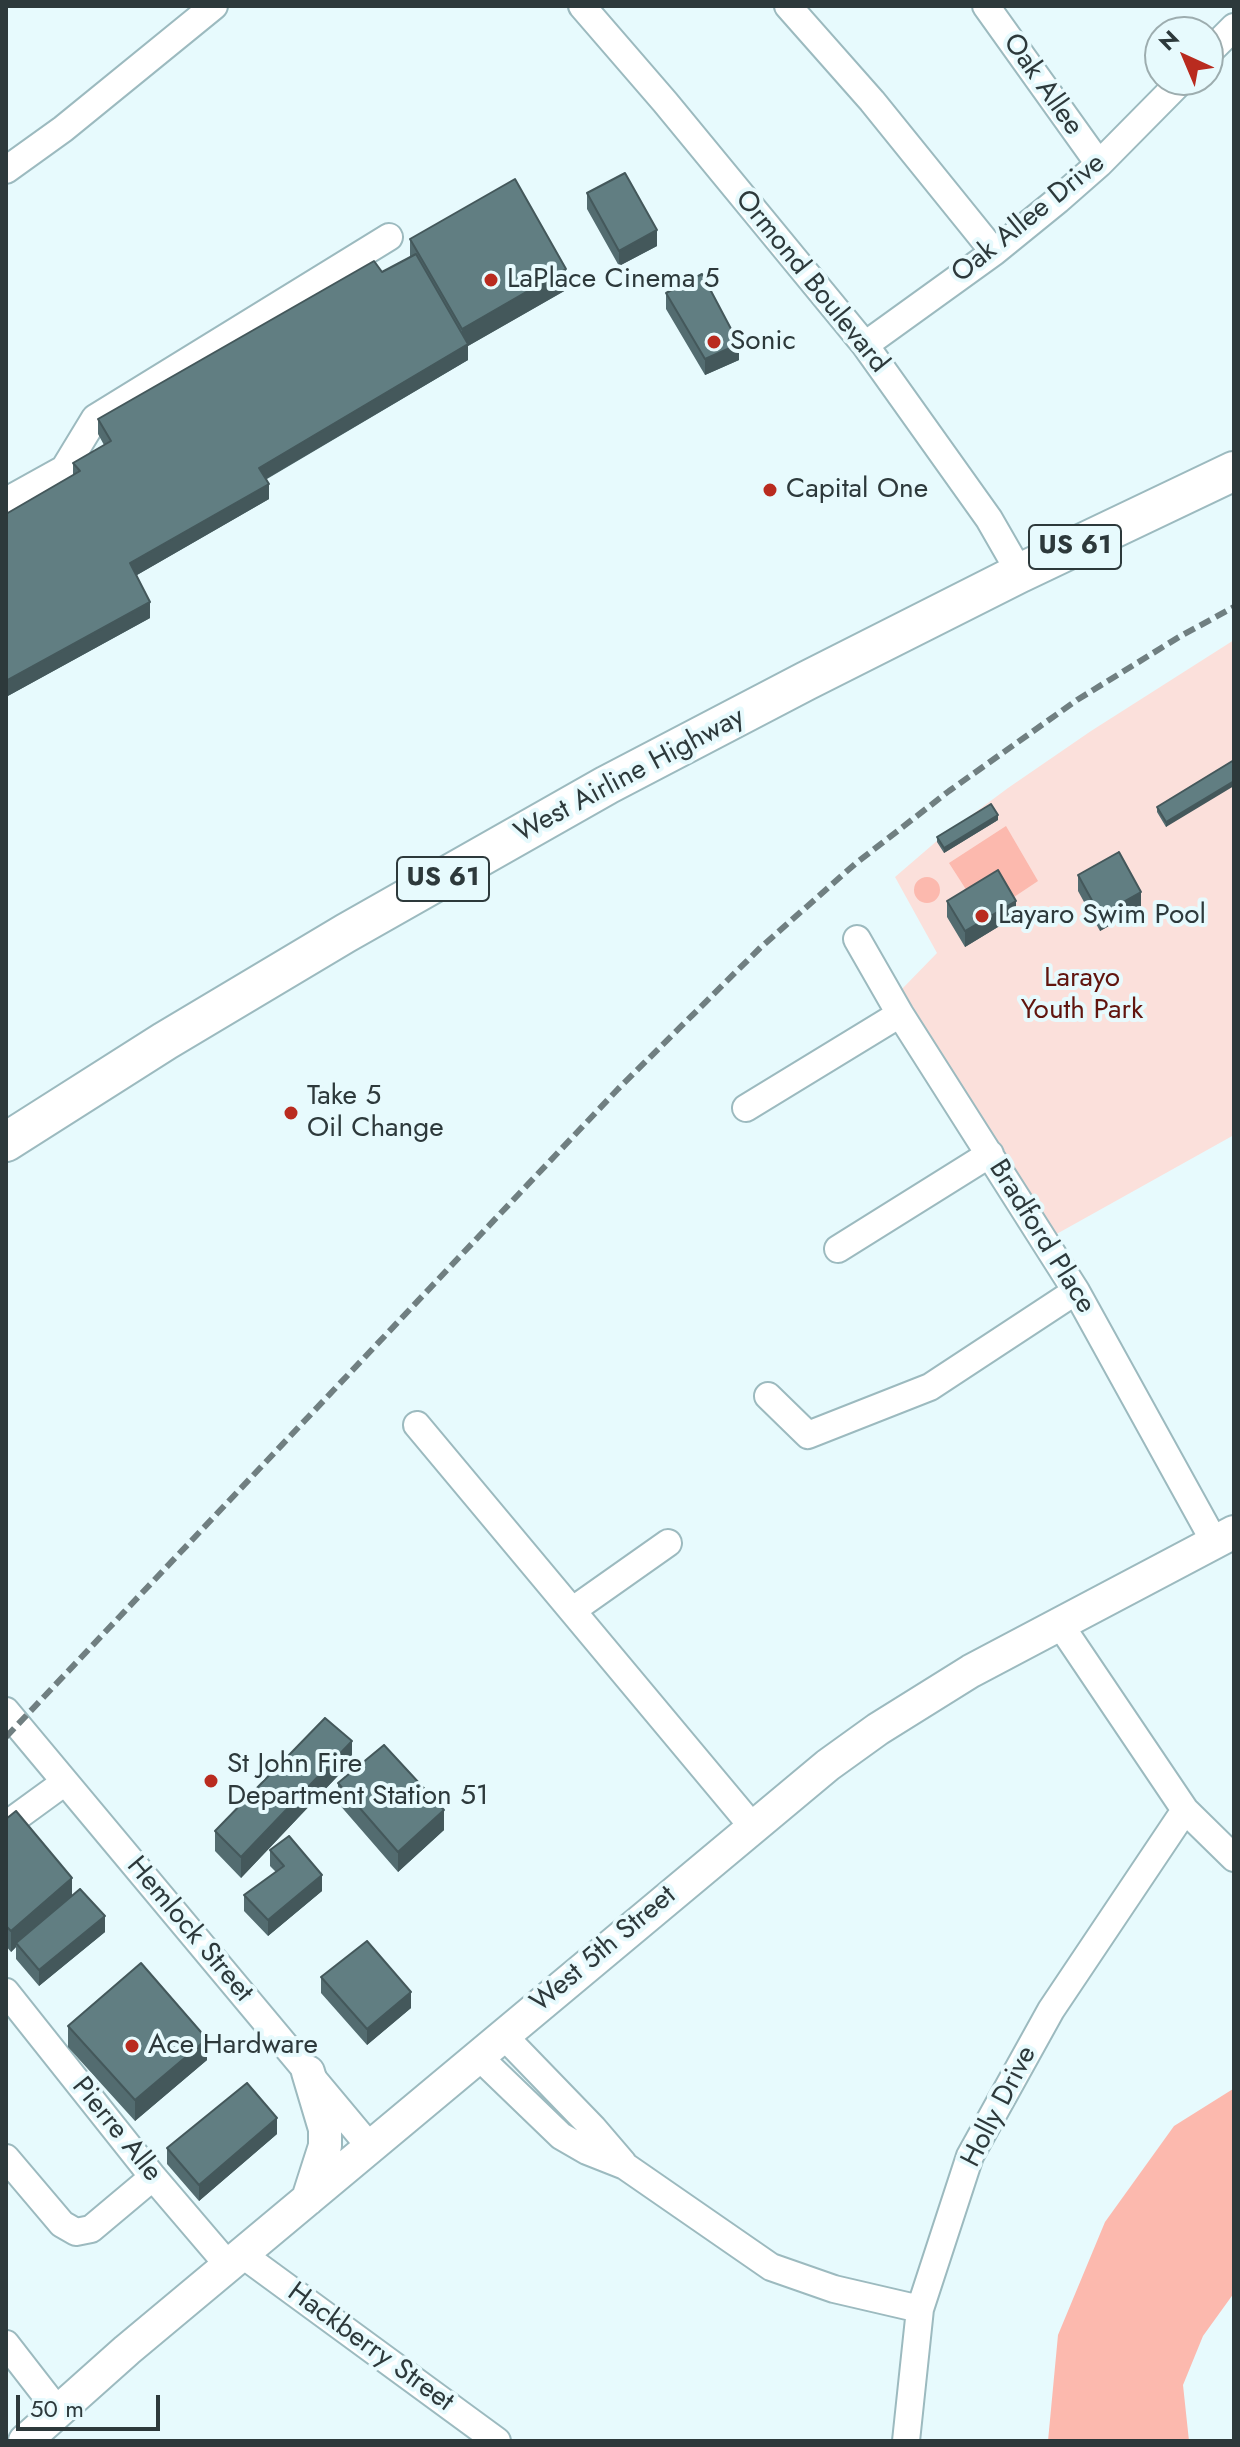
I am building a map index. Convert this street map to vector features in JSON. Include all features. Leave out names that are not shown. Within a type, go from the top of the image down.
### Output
[{"type":"highway","name":"West Airline Highway","points":[[6,1142],[165,1041],[346,933],[607,785],[1020,573],[1234,471]]},
{"type":"main road","name":"West 5th Street","points":[[25,2441],[127,2350],[828,1765],[878,1729],[971,1671],[1224,1536]]},
{"type":"main road","points":[[308,2072],[325,2129],[323,2156],[308,2200]]},
{"type":"street","points":[[6,170],[63,129],[214,6]]},
{"type":"street","name":"Ormond Boulevard","points":[[582,6],[865,345],[989,519],[1020,573]]},
{"type":"street","points":[[788,6],[872,101],[994,252]]},
{"type":"street","name":"Oak Allee","points":[[986,6],[1099,164]]},
{"type":"street","name":"Oak Allee Drive","points":[[865,345],[994,252],[1099,164],[1166,96]]},
{"type":"street","points":[[6,501],[64,469],[95,418],[389,237]]},
{"type":"street","name":"Bradford Place","points":[[857,939],[900,1014],[1076,1291],[1224,1536]]},
{"type":"street","points":[[746,1108],[900,1014]]},
{"type":"street","points":[[838,1249],[990,1154]]},
{"type":"street","points":[[768,1396],[808,1435],[930,1387],[1076,1291]]},
{"type":"street","points":[[417,1425],[752,1826]]},
{"type":"street","points":[[573,1610],[668,1543]]},
{"type":"street","points":[[1059,1623],[1185,1810],[1234,1858]]},
{"type":"street","name":"Hemlock Street","points":[[6,1711],[371,2148]]},
{"type":"street","points":[[6,1825],[65,1782]]},
{"type":"street","name":"Holly Drive","points":[[906,2441],[920,2309],[970,2156],[1051,2010],[1185,1810]]},
{"type":"street","name":"Pierre Alle","points":[[6,1992],[153,2177],[236,2260]]},
{"type":"street","points":[[503,2035],[593,2128],[625,2166]]},
{"type":"street","points":[[478,2056],[561,2136],[587,2151],[625,2166],[771,2267],[834,2289],[920,2309]]},
{"type":"street","points":[[6,2158],[62,2224],[76,2232],[91,2229],[153,2177]]},
{"type":"street","name":"Hackberry Street","points":[[236,2260],[497,2441]]},
{"type":"street","points":[[6,2344],[58,2411]]},
{"type":"green space","name":"Larayo Youth Park","points":[[1234,640],[1234,1135],[1053,1236],[901,990],[937,953],[895,877],[938,840],[1008,788]]},
{"type":"shaded area","points":[[1006,826],[1038,881],[1011,899],[967,891],[949,863]]},
{"type":"shaded area","points":[[927,877],[936,881],[940,890],[936,899],[927,903],[918,899],[914,890],[918,881]]},
{"type":"shaded area","points":[[1233,2089],[1234,2293],[1203,2336],[1183,2385],[1189,2441],[1048,2441],[1058,2335],[1105,2222],[1174,2126]]},
{"type":"building","points":[[625,173],[657,230],[619,251],[587,193]]},
{"type":"building","name":"LaPlace Cinema 5","points":[[515,179],[566,269],[462,329],[410,239]]},
{"type":"building","points":[[416,254],[468,344],[259,468],[269,484],[130,563],[150,602],[6,681],[6,514],[80,471],[73,463],[111,441],[98,419],[374,261],[382,272]]},
{"type":"building","points":[[702,274],[739,344],[705,359],[666,293]]},
{"type":"building","points":[[1234,760],[1234,781],[1166,822],[1157,807]]},
{"type":"building","points":[[991,804],[998,815],[944,848],[937,837]]},
{"type":"building","points":[[1119,852],[1141,892],[1100,915],[1078,875]]},
{"type":"building","points":[[998,870],[1016,901],[965,931],[947,901]]},
{"type":"building","points":[[325,1718],[352,1741],[241,1857],[215,1831]]},
{"type":"building","points":[[384,1745],[444,1810],[398,1852],[338,1783]]},
{"type":"building","points":[[16,1811],[72,1878],[11,1931],[6,1926],[6,1819]]},
{"type":"building","points":[[289,1836],[322,1875],[268,1920],[244,1895],[284,1866],[270,1850]]},
{"type":"building","points":[[80,1889],[105,1916],[39,1970],[16,1943]]},
{"type":"building","points":[[367,1941],[411,1992],[367,2029],[321,1977]]},
{"type":"building","points":[[141,1963],[207,2039],[135,2100],[68,2026]]},
{"type":"building","points":[[247,2083],[277,2118],[199,2185],[167,2148]]},
{"type":"railway","points":[[6,1737],[618,1089],[760,948],[855,864],[949,791],[1077,700],[1234,607]]},
{"type":"place","name":"LaPlace Cinema 5","points":[[491,280]]},
{"type":"place","name":"Sonic","points":[[714,342]]},
{"type":"place","name":"Capital One","points":[[770,490]]},
{"type":"place","name":"Layaro Swim Pool","points":[[982,916]]},
{"type":"place","name":"Take 5 Oil Change","points":[[291,1113]]},
{"type":"place","name":"St John Fire Department Station 51","points":[[211,1781]]},
{"type":"place","name":"Ace Hardware","points":[[132,2046]]}]
